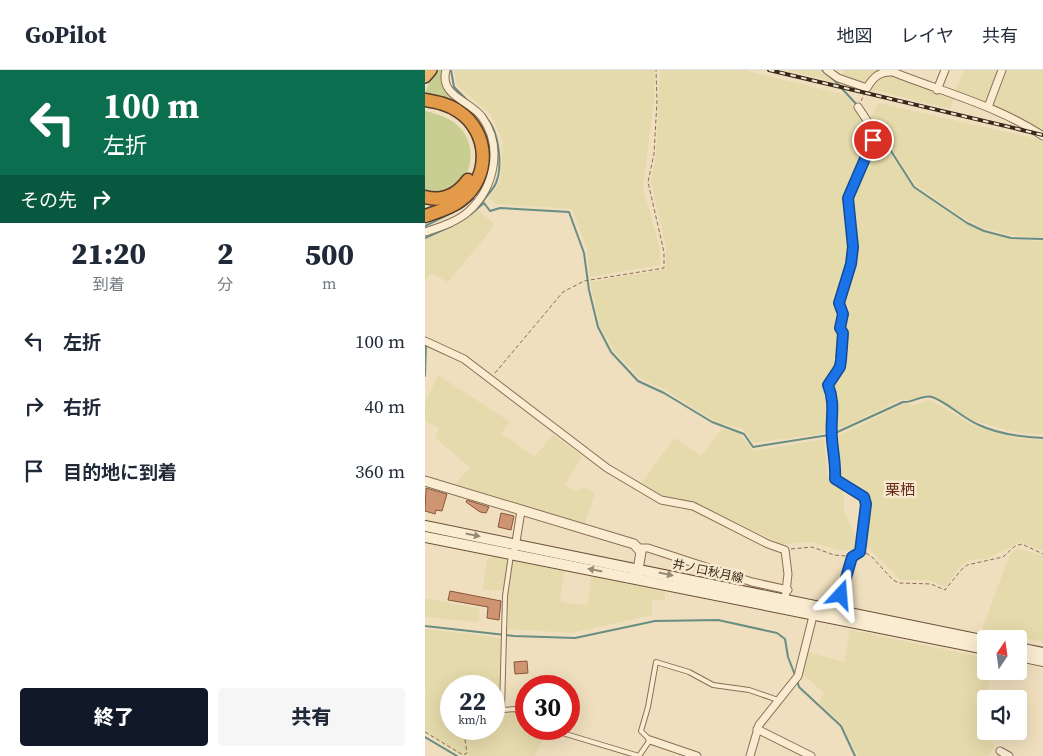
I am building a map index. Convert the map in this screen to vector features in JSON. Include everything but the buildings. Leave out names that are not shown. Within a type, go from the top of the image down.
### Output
[{"type":"highway","points":[[425,77],[431,70]]},
{"type":"highway","points":[[425,100],[450,106],[466,117],[479,137],[483,157],[479,176],[465,196],[451,206],[425,216]]},
{"type":"highway","points":[[425,108],[443,112],[460,122],[470,136],[475,155],[470,176],[458,191],[441,199],[425,197]]},
{"type":"main road","name":"井ノ口秋月線","points":[[425,526],[513,550]]},
{"type":"main road","name":"井ノ口秋月線","points":[[425,537],[513,550],[785,600],[814,609]]},
{"type":"main road","name":"井ノ口秋月線","points":[[637,573],[829,612],[977,639]]},
{"type":"main road","name":"井ノ口秋月線","points":[[829,612],[977,647]]},
{"type":"main road","points":[[1027,650],[1043,653]]},
{"type":"main road","points":[[1027,658],[1043,661]]},
{"type":"street","points":[[425,232],[452,222],[469,211],[487,188],[493,170],[494,150],[488,128],[475,110],[447,88],[444,79],[446,70]]},
{"type":"street","points":[[827,70],[838,78],[867,88],[876,76],[884,71],[893,72],[937,90],[988,107],[1043,136]]},
{"type":"street","points":[[937,90],[945,70]]},
{"type":"street","points":[[988,107],[1003,70]]},
{"type":"street","points":[[829,612],[833,601],[841,595],[852,557],[860,552],[866,504],[864,497],[835,479],[836,464],[832,438],[833,397],[828,385],[840,367],[841,360],[843,333],[840,328],[843,314],[839,303],[851,264],[853,247],[848,198],[873,140],[872,128],[858,107]]},
{"type":"street","points":[[425,341],[464,359],[607,468],[661,500],[693,506],[768,544],[785,550],[788,590],[785,600]]},
{"type":"street","points":[[425,481],[634,544],[641,552],[637,573]]},
{"type":"street","points":[[513,550],[521,511]]},
{"type":"street","points":[[638,548],[648,548],[752,582],[788,590]]},
{"type":"street","points":[[750,756],[757,729],[798,676],[814,609]]},
{"type":"street","points":[[757,729],[811,756]]},
{"type":"street","points":[[649,740],[697,756]]},
{"type":"street","points":[[1000,751],[1009,756]]},
{"type":"lane","points":[[513,550],[505,596],[502,710],[515,709]]},
{"type":"lane","points":[[580,738],[639,756],[649,740],[641,731],[648,707],[656,662],[689,672],[713,685],[749,690],[778,700]]},
{"type":"path","points":[[491,379],[563,292],[584,281],[664,268],[664,252],[648,182],[654,154],[657,70]]},
{"type":"path","points":[[858,107],[867,88]]},
{"type":"path","points":[[860,552],[872,557],[883,571],[899,583],[931,584],[945,590],[967,565],[1003,557],[1015,546],[1022,544],[1043,554]]},
{"type":"path","points":[[785,550],[811,547],[834,555],[852,557]]},
{"type":"path","points":[[425,732],[463,755],[467,753],[465,740]]},
{"type":"shaded area","points":[[454,70],[655,70],[654,101],[643,188],[660,249],[660,265],[590,277],[587,249],[572,209],[496,204],[489,198],[500,183],[503,142],[491,115],[457,85]]},
{"type":"shaded area","points":[[660,70],[744,70],[846,95],[868,126],[870,139],[845,198],[849,239],[847,268],[835,304],[840,314],[836,364],[825,384],[830,400],[828,433],[753,443],[744,429],[717,422],[662,388],[641,379],[614,351],[600,326],[590,282],[666,269],[666,247],[651,182],[656,156]]},
{"type":"shaded area","points":[[786,70],[818,70],[832,81]]},
{"type":"shaded area","points":[[844,70],[881,70],[867,84],[841,76]]},
{"type":"shaded area","points":[[964,70],[1000,70],[987,104],[955,93]]},
{"type":"shaded area","points":[[1005,70],[1043,70],[1043,132],[991,106]]},
{"type":"shaded area","points":[[887,74],[954,98],[950,109],[871,89],[880,76]]},
{"type":"shaded area","points":[[878,103],[1043,140],[1043,237],[1018,236],[985,229],[964,218],[916,185],[871,118]]},
{"type":"shaded area","points":[[877,133],[913,187],[966,224],[986,233],[1014,240],[1043,241],[1043,434],[1018,433],[974,421],[933,396],[923,395],[914,400],[902,399],[835,431],[837,396],[832,385],[842,366],[849,306],[842,302],[854,267],[852,194],[861,179]]},
{"type":"shaded area","points":[[478,210],[494,224],[486,236],[448,282],[431,273],[425,280],[425,239],[445,231]]},
{"type":"shaded area","points":[[438,375],[510,422],[501,433],[534,457],[553,435],[582,456],[565,485],[576,492],[583,487],[595,493],[584,526],[455,484],[470,467],[435,438],[439,429],[425,421],[425,403]]},
{"type":"shaded area","points":[[931,400],[976,427],[1020,439],[1043,440],[1043,551],[1021,541],[987,559],[969,560],[959,567],[946,587],[928,580],[901,580],[868,548],[865,543],[864,527],[871,499],[840,479],[836,437],[904,404],[915,405]]},
{"type":"shaded area","points":[[722,429],[738,432],[754,451],[824,439],[827,475],[832,476],[844,495],[844,511],[859,544],[851,551],[838,550],[813,542],[782,544],[692,502],[661,496],[642,483],[674,438],[701,456]]},
{"type":"shaded area","points":[[1017,548],[1043,556],[1043,642],[1027,639],[1027,630],[982,630],[1009,556]]},
{"type":"shaded area","points":[[492,557],[564,571],[560,601],[572,604],[588,605],[591,576],[665,592],[665,600],[652,600],[652,615],[572,633],[508,629],[508,590],[483,590],[487,560]]},
{"type":"shaded area","points":[[425,598],[480,609],[478,622],[425,617]]},
{"type":"shaded area","points":[[425,629],[503,638],[503,675],[440,675],[440,740],[505,740],[505,716],[510,712],[515,712],[515,740],[542,741],[535,756],[466,756],[457,753],[425,731]]},
{"type":"shaded area","points":[[850,630],[977,656],[977,680],[989,680],[987,690],[977,690],[977,740],[990,740],[995,746],[988,756],[858,756],[842,724],[819,703],[824,693],[802,673],[808,652],[844,662]]},
{"type":"green space","points":[[435,70],[444,70],[442,80],[444,91],[464,105],[451,99],[425,93]]},
{"type":"green space","points":[[425,111],[440,115],[458,126],[467,139],[470,148],[469,169],[465,178],[450,191],[438,193],[425,192]]},
{"type":"waterway","points":[[451,70],[454,87],[468,101]]},
{"type":"waterway","points":[[822,70],[857,105]]},
{"type":"waterway","points":[[482,203],[496,183],[499,168],[497,140],[486,118]]},
{"type":"waterway","points":[[875,126],[914,187],[967,223],[984,231],[1011,238],[1043,239]]},
{"type":"waterway","points":[[425,226],[463,207],[473,199],[477,200]]},
{"type":"waterway","points":[[471,214],[484,203],[490,211],[500,208],[569,212],[584,253],[589,290],[598,327],[611,352],[638,381],[664,393],[712,422],[744,434],[753,447],[829,435]]},
{"type":"waterway","points":[[425,238],[452,226]]},
{"type":"waterway","points":[[425,376],[426,343]]},
{"type":"waterway","points":[[833,434],[903,402],[929,396],[938,399],[973,422],[994,431],[1043,438]]},
{"type":"waterway","points":[[425,626],[514,636],[575,638],[655,621],[718,620],[777,633],[785,639],[788,657],[795,675]]},
{"type":"waterway","points":[[797,680],[799,687],[841,726],[855,756]]},
{"type":"waterway","points":[[425,737],[457,756]]},
{"type":"railway","points":[[769,70],[1043,135]]},
{"type":"district","name":"栗栖","points":[[900,490]]},
{"type":"route","points":[[841,595],[852,557],[860,552],[866,504],[864,497],[840,484],[835,479],[836,464],[832,438],[834,403],[828,385],[840,367],[841,360],[843,333],[840,328],[843,314],[839,303],[851,264],[853,247],[848,198],[873,140]]}]
